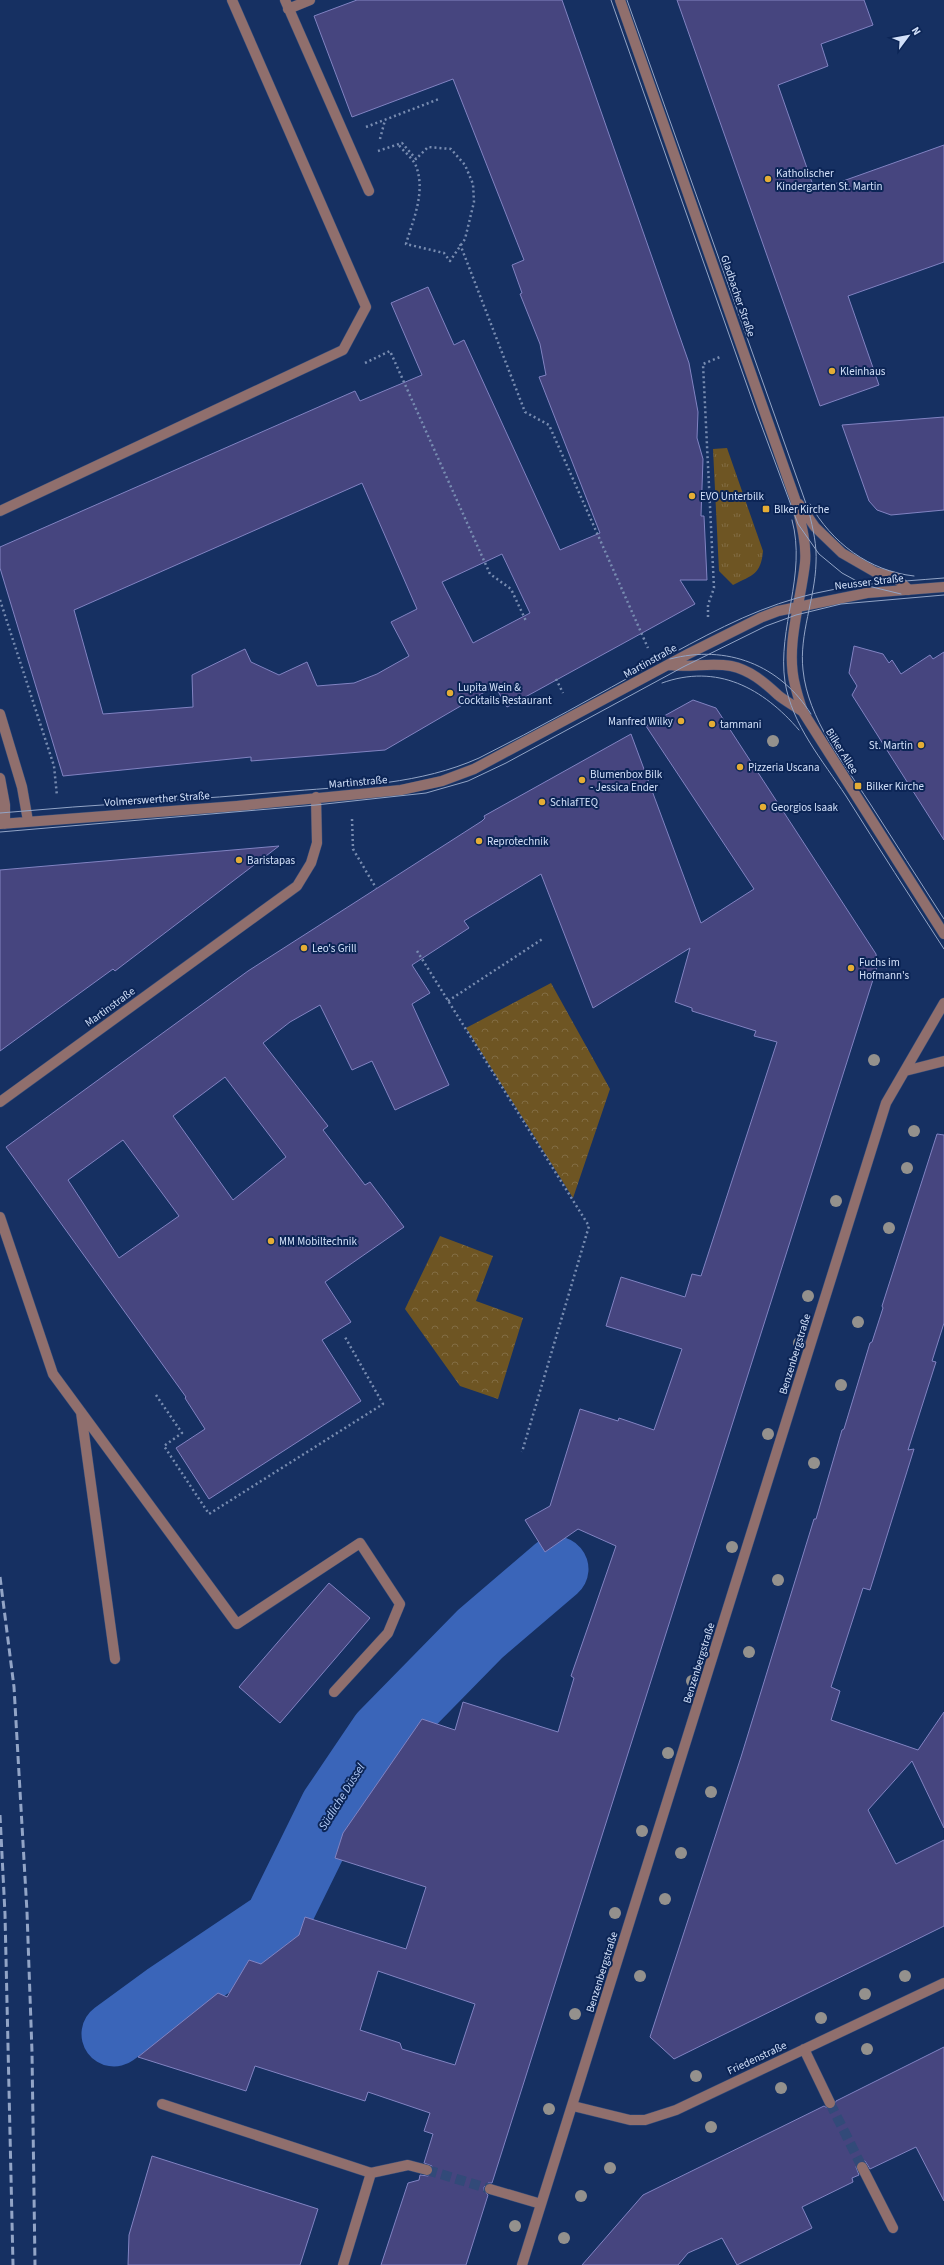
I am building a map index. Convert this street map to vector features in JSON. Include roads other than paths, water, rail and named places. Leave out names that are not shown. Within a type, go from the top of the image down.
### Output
[{"type":"street","points":[[0,511],[343,350],[366,307],[232,0]]},
{"type":"street","points":[[310,0],[286,4],[369,191]]},
{"type":"street","name":"Gladbacher Straße","points":[[620,0],[743,347],[795,499],[803,532],[805,562],[797,606]]},
{"type":"street","points":[[795,499],[815,527],[842,553],[875,572],[895,577],[909,590]]},
{"type":"street","name":"Neusser Straße","points":[[797,606],[867,593],[944,587]]},
{"type":"street","name":"Martinstraße","points":[[0,1102],[297,886],[311,863],[317,844],[316,798],[401,790],[442,781],[474,769],[708,644],[760,618],[797,606]]},
{"type":"street","name":"Bilker Allee","points":[[797,606],[793,672],[794,685],[803,712],[944,934]]},
{"type":"street","points":[[669,665],[683,667],[730,666],[744,671],[770,686],[778,695],[803,712]]},
{"type":"street","points":[[0,714],[22,787],[28,821]]},
{"type":"street","points":[[0,778],[5,805],[3,824]]},
{"type":"street","name":"Volmerswerther Straße","points":[[3,824],[237,806],[316,798]]},
{"type":"street","name":"Benzenbergstraße","points":[[522,2265],[886,1103],[944,1003]]},
{"type":"street","points":[[905,1071],[944,1061]]},
{"type":"street","points":[[0,1217],[53,1374],[81,1410],[237,1624],[360,1542],[400,1604],[388,1633],[334,1692]]},
{"type":"street","points":[[81,1410],[115,1659]]},
{"type":"street","name":"Friedenstraße","points":[[573,2106],[630,2120],[644,2120],[676,2110],[944,1983]]},
{"type":"street","points":[[804,2050],[830,2103]]},
{"type":"street","points":[[162,2104],[371,2173],[408,2165],[428,2170]]},
{"type":"street","points":[[862,2167],[893,2228]]},
{"type":"street","points":[[343,2265],[371,2173]]},
{"type":"street","points":[[490,2189],[541,2204]]},
{"type":"waterway","name":"Südliche Düssel","points":[[114,2034],[166,1996],[276,1922],[332,1808],[382,1734],[480,1634],[556,1569]]},
{"type":"tunnel","points":[[830,2103],[862,2167]]},
{"type":"tunnel","points":[[427,2170],[490,2189]]},
{"type":"tram line","points":[[611,0],[756,411],[798,524],[819,554],[842,573],[864,585],[901,594]]},
{"type":"tram line","points":[[627,0],[809,512],[815,543],[816,563],[802,657],[806,688],[812,706],[819,723],[838,756],[944,919]]},
{"type":"tram line","points":[[810,504],[829,531],[853,553],[882,568],[914,576]]},
{"type":"tram line","points":[[792,520],[796,541],[796,561],[785,642],[784,662],[785,682],[794,713],[818,756],[846,796],[944,949]]},
{"type":"tram line","points":[[0,813],[220,797],[364,785],[411,779],[457,767],[479,758],[707,635],[742,618],[778,604],[815,593],[870,584],[944,578]]},
{"type":"tram line","points":[[0,832],[316,805],[426,793],[468,781],[506,763],[683,667],[766,626],[796,615],[841,604],[944,595]]},
{"type":"tram line","points":[[670,659],[691,655],[712,654],[750,662],[768,671],[784,683],[798,697],[811,714]]},
{"type":"tram line","points":[[662,683],[682,678],[702,676],[720,678],[738,683],[754,691],[770,702],[799,730]]},
{"type":"railway","points":[[0,1577],[14,1687],[27,1912],[32,2052],[35,2265]]},
{"type":"railway","points":[[0,1815],[5,1914],[13,2265]]},
{"type":"place","name":"Katholischer Kindergarten St. Martin","points":[[768,179]]},
{"type":"place","name":"Kleinhaus","points":[[832,371]]},
{"type":"place","name":"EVO Unterbilk","points":[[692,496]]},
{"type":"place","name":"Blker Kirche","points":[[766,509]]},
{"type":"place","name":"Lupita Wein & Cocktails Restaurant","points":[[450,693]]},
{"type":"place","name":"Manfred Wilky","points":[[681,721]]},
{"type":"place","name":"tammani","points":[[712,724]]},
{"type":"place","name":"St. Martin","points":[[921,745]]},
{"type":"place","name":"Pizzeria Uscana","points":[[740,767]]},
{"type":"place","name":"Blumenbox Bilk - Jessica Ender","points":[[582,780]]},
{"type":"place","name":"Bilker Kirche","points":[[858,786]]},
{"type":"place","name":"SchlafTEQ","points":[[542,802]]},
{"type":"place","name":"Georgios Isaak","points":[[763,807]]},
{"type":"place","name":"Reprotechnik","points":[[479,841]]},
{"type":"place","name":"Baristapas","points":[[239,860]]},
{"type":"place","name":"Leo's Grill","points":[[304,948]]},
{"type":"place","name":"Fuchs im Hofmann's","points":[[851,968]]},
{"type":"place","name":"MM Mobiltechnik","points":[[271,1241]]}]
